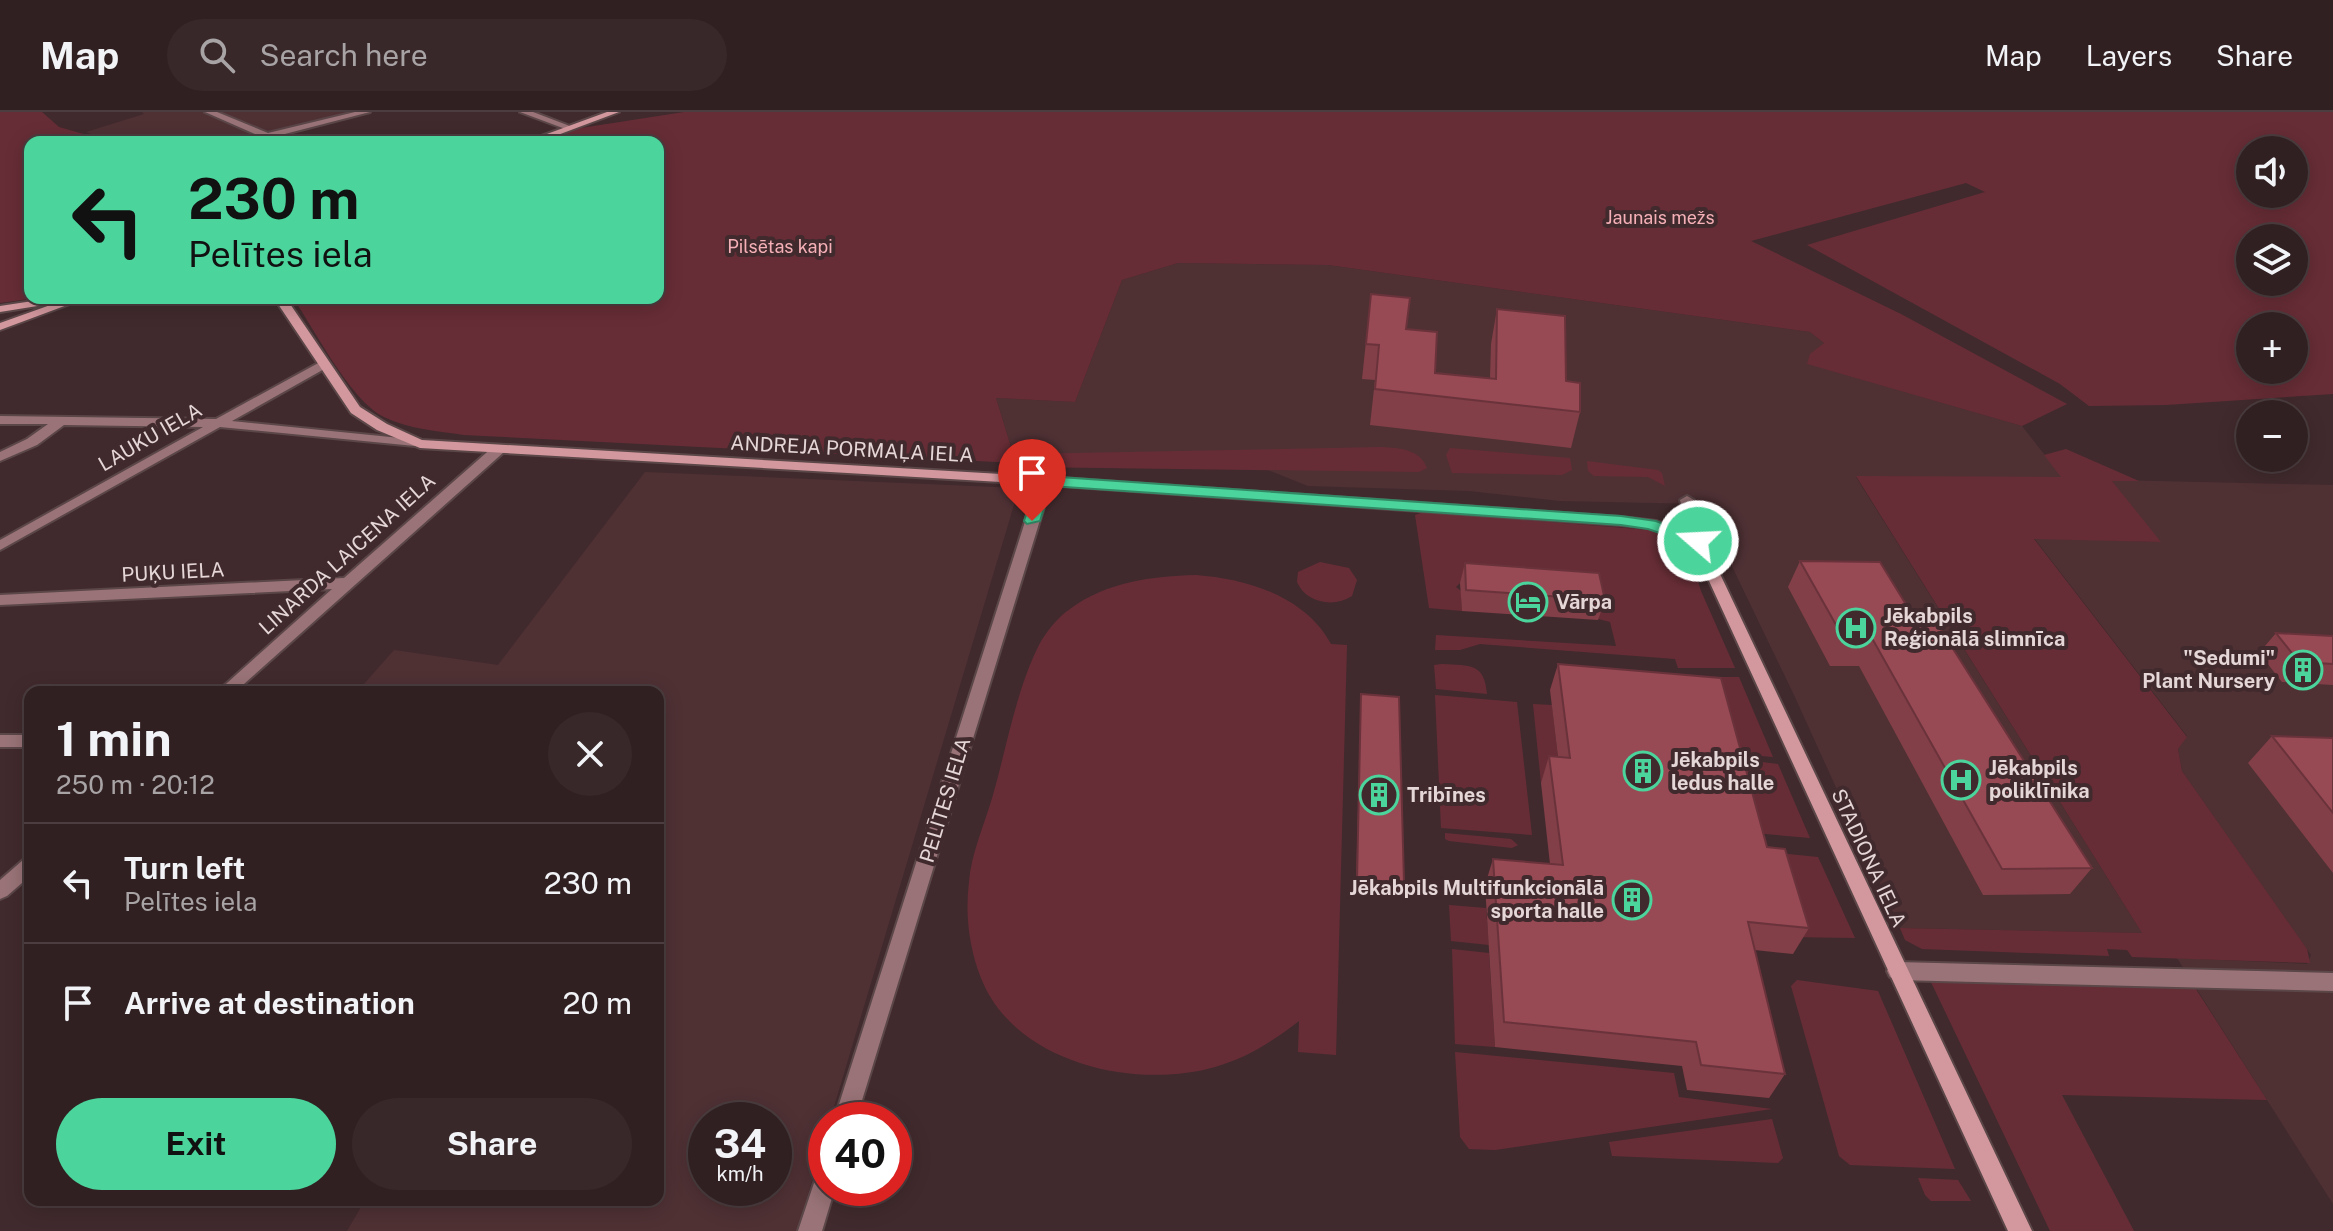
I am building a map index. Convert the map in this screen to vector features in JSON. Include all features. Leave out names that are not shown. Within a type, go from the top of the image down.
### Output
[{"type":"street","points":[[209,112],[267,136],[366,112]]},
{"type":"street","points":[[524,112],[571,128]]},
{"type":"street","points":[[548,136],[615,112]]},
{"type":"street","points":[[0,309],[41,304]]},
{"type":"street","points":[[0,327],[63,304]]},
{"type":"street","points":[[284,304],[355,410],[420,444]]},
{"type":"street","name":"LAUKU IELA","points":[[0,546],[322,365]]},
{"type":"street","name":"ANDREJA PORMAĻA IELA","points":[[0,420],[215,423],[420,444],[1045,481],[1621,521],[1651,524],[1698,541]]},
{"type":"street","points":[[0,457],[32,442],[61,421]]},
{"type":"street","name":"LINARDA LAICENA IELA","points":[[232,686],[499,449]]},
{"type":"street","name":"PELĪTES IELA","points":[[851,1102],[1045,481]]},
{"type":"street","name":"STADIONA IELA","points":[[1687,500],[1698,541],[2020,1231]]},
{"type":"street","name":"PUĶU IELA","points":[[0,600],[347,583]]},
{"type":"street","points":[[0,741],[24,741]]},
{"type":"street","points":[[0,891],[24,870]]},
{"type":"street","points":[[1897,971],[2333,982]]},
{"type":"street","points":[[810,1231],[818,1206]]},
{"type":"shaded area","points":[[142,112],[354,112],[254,136],[96,136],[86,132],[144,114]]},
{"type":"shaded area","name":"Jēkabpils Reģionālā slimnīca","points":[[1178,263],[1328,265],[1810,332],[1824,343],[1811,354],[1808,364],[2022,426],[2062,477],[1856,477],[2142,933],[1900,928],[1794,695],[1702,504],[1560,501],[1469,491],[1308,486],[1263,468],[1016,463],[996,398],[1075,402],[1122,280]]},
{"type":"shaded area","points":[[645,472],[1019,488],[835,1102],[808,1102],[808,1194],[797,1231],[347,1231],[362,1206],[664,1206],[664,686],[362,686],[394,650],[498,665]]},
{"type":"shaded area","points":[[2111,480],[2333,485],[2333,1204],[2177,958],[2307,964],[2311,955],[2182,771],[2178,749],[2187,736],[2034,538],[2160,542]]},
{"type":"green space","points":[[0,112],[42,112],[59,127],[91,136],[24,136],[24,300],[0,303]]},
{"type":"green space","points":[[684,112],[2333,112],[2333,394],[2166,405],[2089,406],[2060,384],[1807,245],[1985,192],[1966,183],[1751,241],[1901,314],[2067,404],[2022,426],[1807,364],[1810,354],[1824,343],[1810,332],[1328,265],[1178,263],[1122,280],[1075,402],[996,398],[1016,463],[464,435],[403,424],[371,408],[346,380],[297,304],[664,304],[664,136],[558,136],[581,128]]},
{"type":"green space","points":[[1382,447],[1414,453],[1427,468],[1419,472],[1025,467],[1020,454]]},
{"type":"green space","points":[[1450,448],[1570,458],[1572,470],[1562,475],[1452,473],[1446,455]]},
{"type":"green space","points":[[2066,449],[2139,481],[2112,481],[2161,542],[2034,539],[2187,737],[2178,749],[2182,771],[2307,949],[2310,963],[2132,957],[2127,950],[2107,949],[2109,956],[1922,949],[1905,940],[1900,928],[2142,933],[1856,476],[2061,477],[2044,455]]},
{"type":"green space","points":[[1587,461],[1658,470],[1662,473],[1665,486],[1648,477],[1594,476],[1588,471]]},
{"type":"green space","points":[[1424,512],[1650,530],[1687,545],[1701,591],[1735,668],[1678,668],[1675,659],[1480,644],[1460,650],[1435,650],[1436,635],[1616,646],[1610,622],[1460,583],[1456,587],[1461,591],[1462,611],[1429,608],[1415,515]]},
{"type":"green space","points":[[1320,562],[1349,568],[1357,580],[1352,596],[1337,602],[1321,601],[1301,589],[1297,582],[1298,572]]},
{"type":"green space","points":[[1196,575],[1235,581],[1273,593],[1306,614],[1320,627],[1331,644],[1347,645],[1336,1055],[1298,1052],[1299,1021],[1259,1048],[1215,1067],[1149,1075],[1115,1071],[1080,1063],[1048,1050],[1020,1031],[997,1007],[981,978],[971,943],[968,906],[970,871],[1024,681],[1048,630],[1070,609],[1099,592],[1147,579]]},
{"type":"green space","points":[[1434,665],[1468,666],[1479,671],[1487,694],[1436,689]]},
{"type":"green space","points":[[1680,677],[1739,677],[1773,757],[1725,753]]},
{"type":"green space","points":[[1435,695],[1517,702],[1532,835],[1441,828]]},
{"type":"green space","points":[[1533,704],[1552,705],[1561,784],[1541,783]]},
{"type":"green space","points":[[1730,758],[1778,764],[1810,838],[1742,832]]},
{"type":"green space","points":[[1445,833],[1511,839],[1518,845],[1512,848],[1449,841],[1445,839]]},
{"type":"green space","points":[[1747,850],[1818,857],[1855,938],[1788,937]]},
{"type":"green space","points":[[1449,905],[1486,908],[1489,945],[1451,941]]},
{"type":"green space","points":[[1452,949],[1489,953],[1495,1047],[1455,1044]]},
{"type":"green space","points":[[1929,978],[2194,986],[2267,1100],[2062,1095],[2134,1231],[2050,1231]]},
{"type":"green space","points":[[1797,980],[1878,991],[1955,1169],[1850,1165],[1839,1156],[1791,986]]},
{"type":"green space","points":[[1455,1052],[1674,1073],[1679,1097],[1772,1109],[1495,1150],[1469,1149],[1460,1137]]},
{"type":"green space","points":[[1772,1119],[1783,1158],[1778,1163],[1612,1156],[1609,1142]]},
{"type":"green space","points":[[1918,1178],[1958,1180],[1971,1201],[1931,1201]]},
{"type":"building","points":[[1371,294],[1410,298],[1406,329],[1437,332],[1435,373],[1496,379],[1497,309],[1565,316],[1566,381],[1580,383],[1580,412],[1375,389],[1379,345],[1366,344]]},
{"type":"building","points":[[1800,561],[1880,562],[1910,611],[1929,611],[2092,868],[2002,869],[1873,640],[1844,639]]},
{"type":"building","points":[[1465,563],[1599,573],[1605,600],[1466,590]]},
{"type":"building","points":[[2276,633],[2333,636],[2333,664],[2299,662]]},
{"type":"building","name":"Jēkabpils Multifunkcionālā sporta halle","points":[[1558,664],[1721,678],[1767,847],[1785,849],[1809,928],[1748,922],[1785,1074],[1701,1065],[1696,1042],[1504,1022],[1493,859],[1563,865],[1549,756],[1570,758]]},
{"type":"building","name":"Tribīnes","points":[[1361,694],[1399,697],[1404,883],[1357,879]]},
{"type":"building","points":[[2272,736],[2333,738],[2333,813]]},
{"type":"place","name":"Vārpa","points":[[1528,602]]},
{"type":"place","name":"Jēkabpils Reģionālā slimnīca","points":[[1856,628]]},
{"type":"place","name":"\"Sedumi\" Plant Nursery","points":[[2303,670]]},
{"type":"place","name":"Jēkabpils ledus halle","points":[[1643,771]]},
{"type":"place","name":"Jēkabpils poliklīnika","points":[[1961,780]]},
{"type":"place","name":"Tribīnes","points":[[1379,795]]},
{"type":"place","name":"Jēkabpils Multifunkcionālā sporta halle","points":[[1632,900]]},
{"type":"route","points":[[1032,521],[1045,481],[1621,521],[1651,524],[1698,541]]},
{"type":"park label","name":"Jaunais mežs","points":[[1660,217]]},
{"type":"park label","name":"Pilsētas kapi","points":[[780,246]]}]
